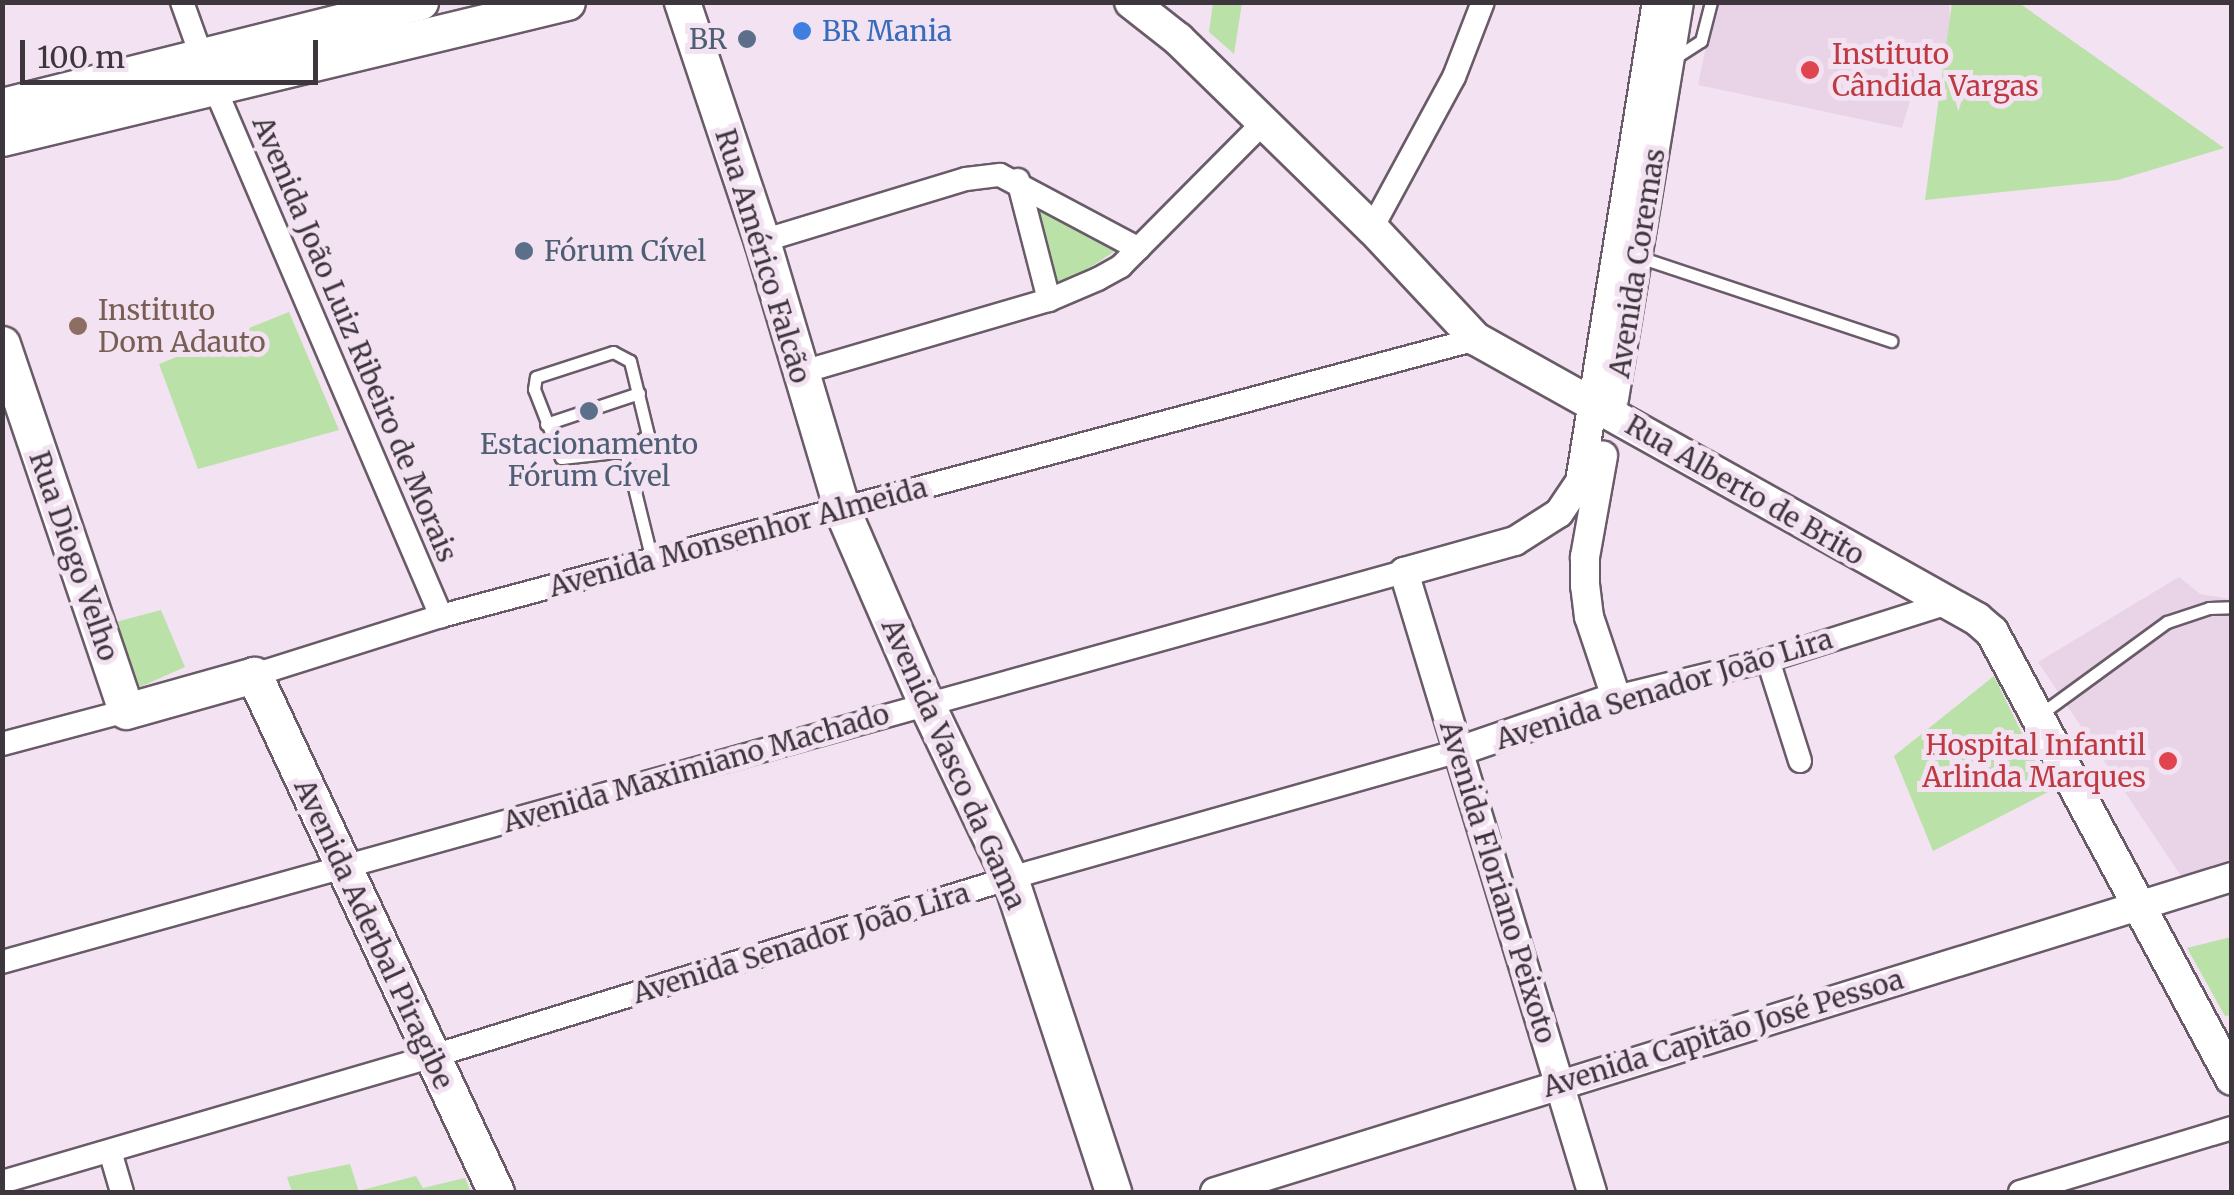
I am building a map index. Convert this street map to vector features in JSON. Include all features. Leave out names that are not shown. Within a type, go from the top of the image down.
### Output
[{"type":"main road","points":[[2,138],[420,2]]},
{"type":"main road","points":[[2,106],[568,2]]},
{"type":"main road","name":"Rua Américo Falcão","points":[[682,2],[762,241],[842,510]]},
{"type":"main road","name":"Rua Alberto de Brito","points":[[1131,2],[1178,39],[1372,228],[1476,339],[1977,619],[1992,632],[2232,1078]]},
{"type":"main road","name":"Rua Diogo Velho","points":[[2,344],[126,711]]},
{"type":"main road","name":"Avenida Vasco da Gama","points":[[842,510],[926,703],[1010,878],[1113,1192]]},
{"type":"main road","name":"Avenida Monsenhor Almeida","points":[[126,711],[254,675]]},
{"type":"main road","name":"Avenida Aderbal Piragibe","points":[[254,675],[496,1192]]},
{"type":"street","name":"Avenida João Luiz Ribeiro de Morais","points":[[182,2],[207,71],[441,616]]},
{"type":"street","points":[[1372,228],[1454,78],[1483,2]]},
{"type":"street","name":"Avenida Coremas","points":[[1585,462],[1603,409],[1639,257],[1658,63],[1657,2]]},
{"type":"street","name":"Avenida Coremas","points":[[1616,697],[1590,617],[1585,557],[1603,409],[1658,63],[1679,2]]},
{"type":"street","points":[[799,373],[1050,300],[1121,266],[1262,124]]},
{"type":"street","points":[[762,241],[966,178],[1000,175],[1018,180],[1138,248]]},
{"type":"street","points":[[1018,180],[1050,300]]},
{"type":"street","name":"Avenida Monsenhor Almeida","points":[[254,675],[441,616],[1476,339]]},
{"type":"street","name":"Avenida Maximiano Machado","points":[[2,962],[1504,546],[1546,524],[1580,482],[1585,462]]},
{"type":"street","name":"Avenida Floriano Peixoto","points":[[1404,572],[1592,1192]]},
{"type":"street","name":"Avenida Senador João Lira","points":[[2,1182],[430,1057],[1010,878],[1459,751],[1616,697],[1768,660],[1945,604]]},
{"type":"street","points":[[1768,660],[1800,762]]},
{"type":"street","name":"Avenida Monsenhor Almeida","points":[[2,744],[126,711]]},
{"type":"street","name":"Avenida Capitão José Pessoa","points":[[1215,1192],[2232,877]]},
{"type":"street","points":[[2020,1192],[2232,1128]]},
{"type":"street","points":[[110,1150],[122,1192]]},
{"type":"lane","points":[[1658,63],[1701,41],[1711,2]]},
{"type":"lane","points":[[1639,257],[1891,341]]},
{"type":"lane","points":[[621,354],[630,361],[639,393],[648,435],[625,451],[568,461],[555,452],[533,384],[536,377],[621,354]]},
{"type":"lane","points":[[546,424],[639,393]]},
{"type":"lane","points":[[625,451],[652,560]]},
{"type":"lane","points":[[2038,716],[2167,622],[2209,608],[2232,607]]},
{"type":"shaded area","name":"Instituto Cândida Vargas","points":[[1715,3],[1949,3],[1953,54],[1925,49],[1902,128],[1698,85]]},
{"type":"shaded area","name":"Hospital Infantil Arlinda Marques","points":[[2179,577],[2200,594],[2231,599],[2231,860],[2181,876],[2038,662]]},
{"type":"green space","points":[[1213,3],[1242,3],[1234,54],[1209,32]]},
{"type":"green space","points":[[1952,3],[2019,3],[2224,148],[2118,180],[1925,200]]},
{"type":"green space","points":[[1030,197],[1121,247],[1053,292]]},
{"type":"green space","points":[[289,312],[339,430],[198,469],[159,364]]},
{"type":"green space","points":[[161,610],[185,667],[140,687],[116,622]]},
{"type":"green space","points":[[1994,676],[2050,791],[1933,851],[1894,756]]},
{"type":"green space","points":[[2231,937],[2231,1015],[2225,1016],[2187,948]]},
{"type":"green space","points":[[350,1164],[359,1192],[292,1192],[287,1177]]},
{"type":"green space","points":[[416,1176],[423,1188],[465,1178],[471,1192],[362,1190]]},
{"type":"place","name":"BR Mania","points":[[802,31]]},
{"type":"place","name":"BR","points":[[747,39]]},
{"type":"place","name":"Instituto Cândida Vargas","points":[[1810,70]]},
{"type":"place","name":"Fórum Cível","points":[[524,251]]},
{"type":"place","name":"Instituto Dom Adauto","points":[[78,326]]},
{"type":"place","name":"Estacionamento Fórum Cível","points":[[589,411]]},
{"type":"place","name":"Hospital Infantil Arlinda Marques","points":[[2168,761]]}]
